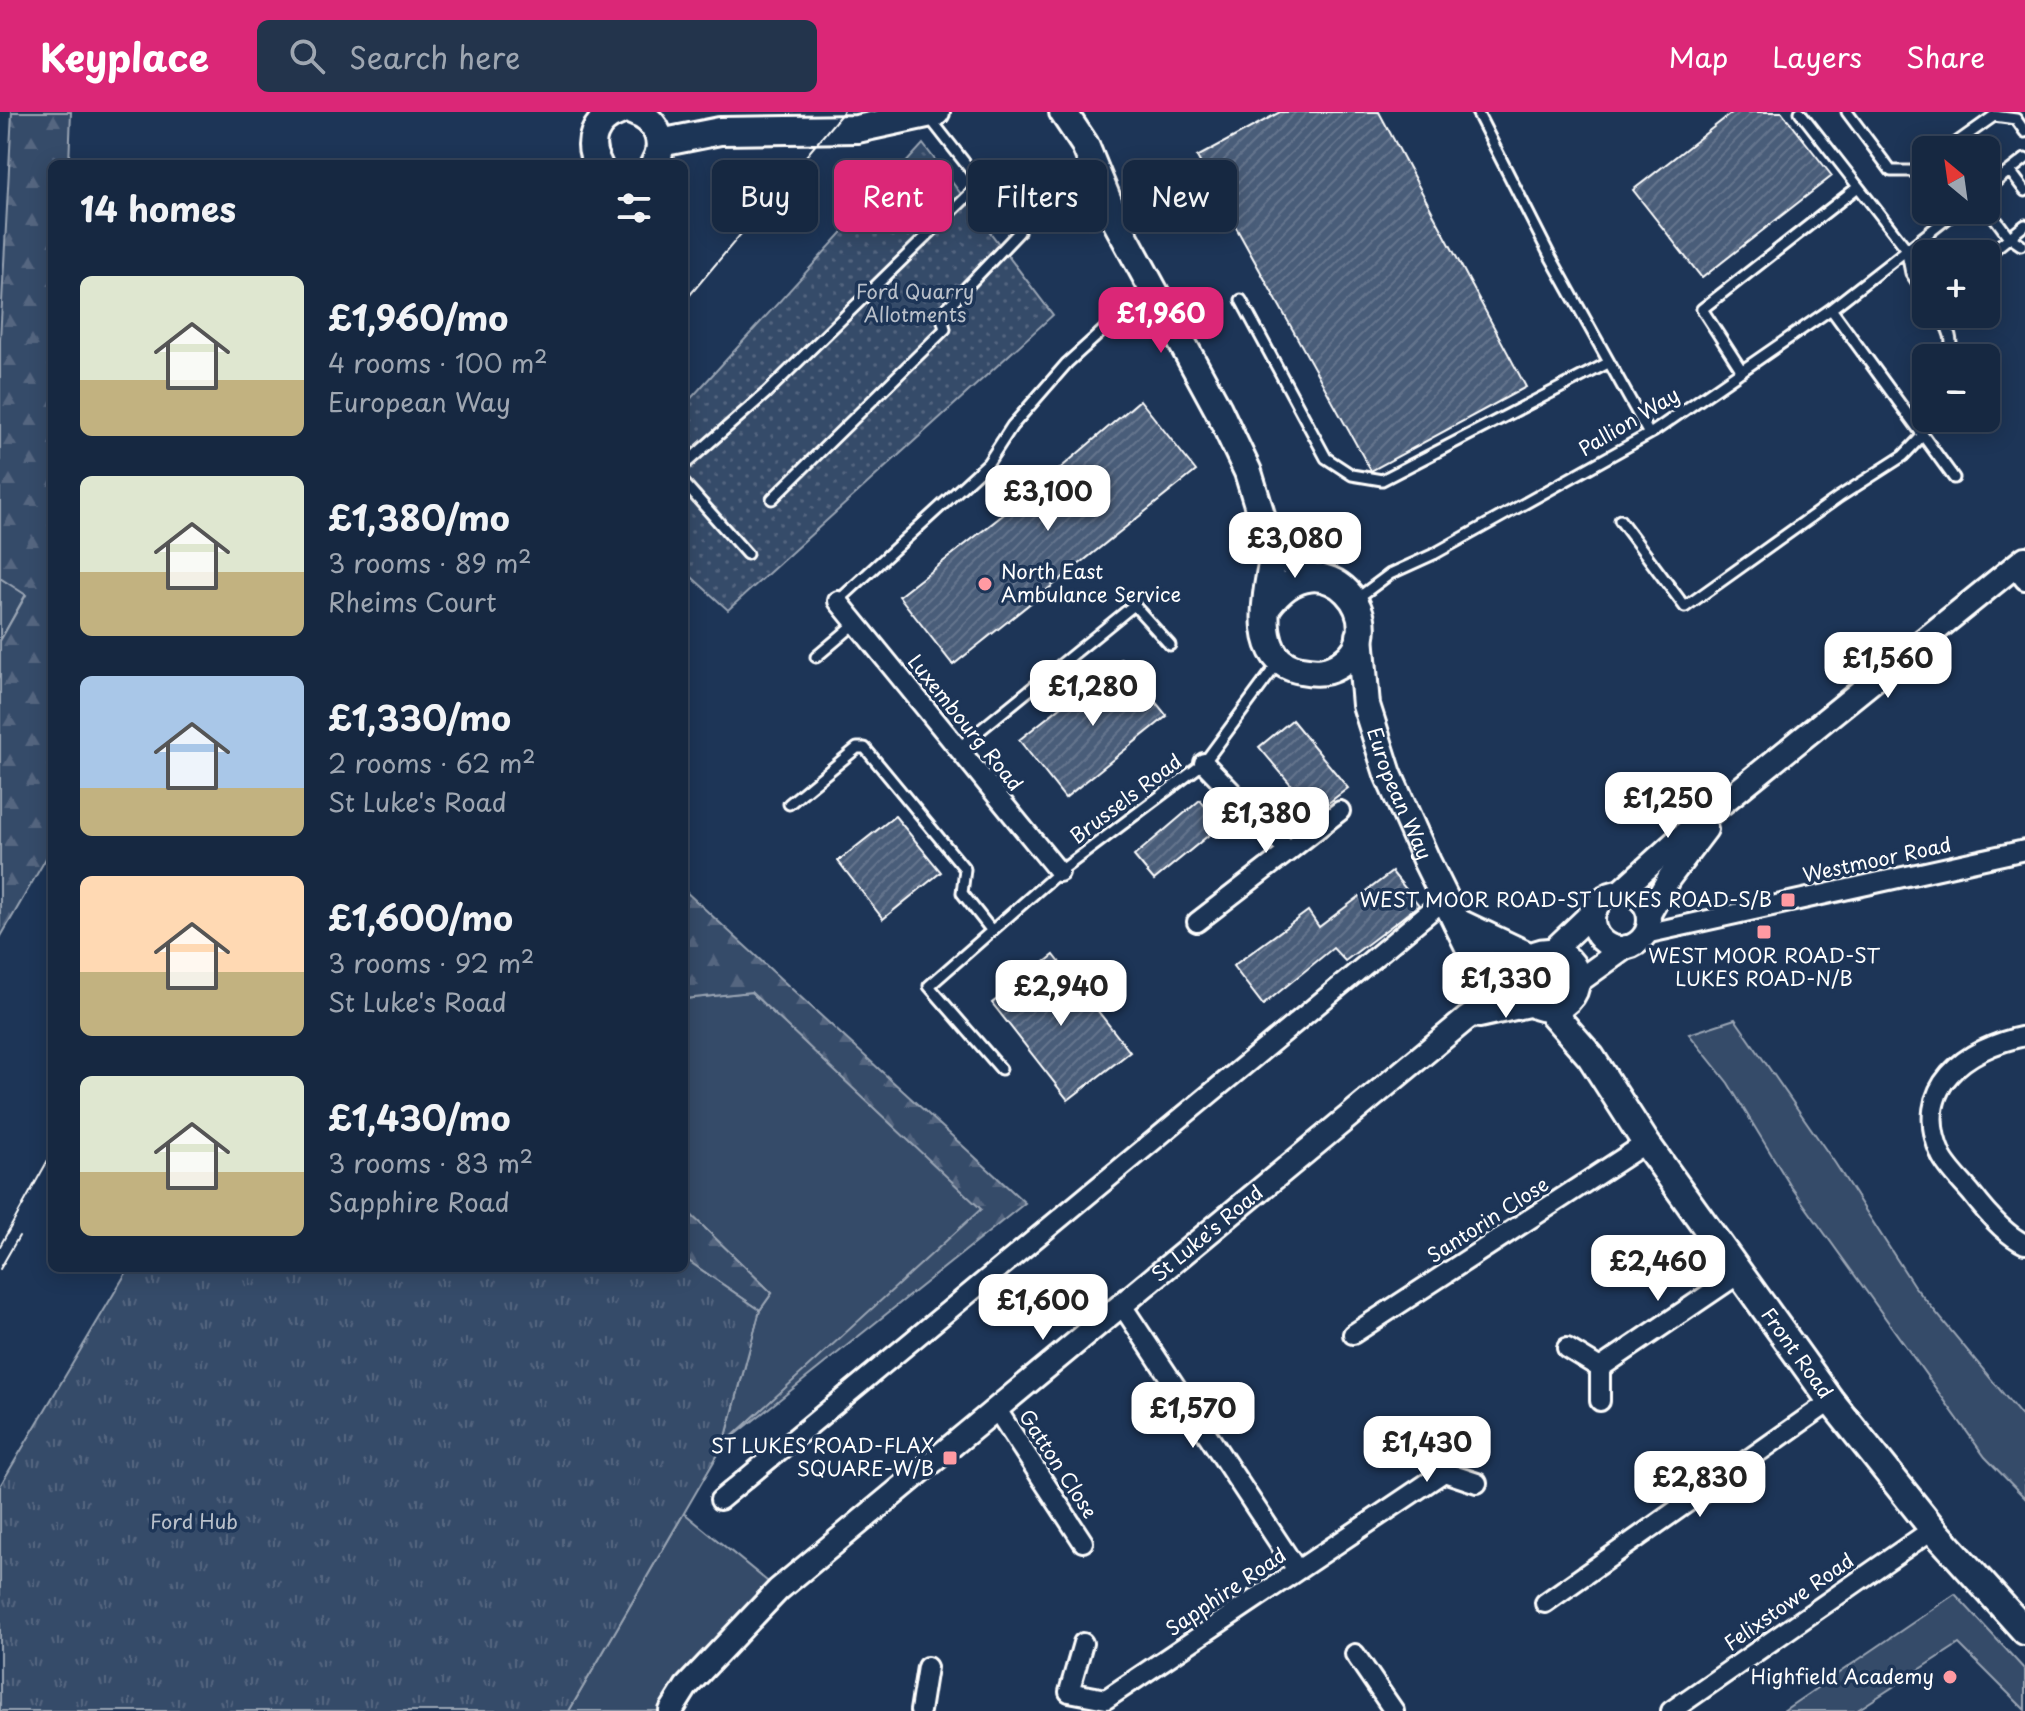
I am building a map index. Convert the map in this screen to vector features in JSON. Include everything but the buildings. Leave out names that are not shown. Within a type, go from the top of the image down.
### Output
[{"type":"main road","points":[[597,160],[593,137],[602,120],[618,112]]},
{"type":"main road","points":[[634,112],[651,122],[657,154],[720,131],[857,129],[932,113]]},
{"type":"main road","points":[[1063,112],[1085,145],[1116,221],[1153,286],[1248,472],[1265,528],[1275,548],[1311,577]]},
{"type":"main road","points":[[1084,112],[1085,145]]},
{"type":"main road","points":[[1275,548],[1264,620],[1267,640],[1280,661],[1293,669],[1317,673],[1366,705]]},
{"type":"main road","points":[[1268,606],[1281,588],[1303,577],[1325,577],[1345,588],[1355,600],[1361,617],[1360,636],[1342,663],[1317,673]]},
{"type":"main road","name":"European Way","points":[[1360,636],[1366,705],[1388,774],[1473,955],[1486,968],[1501,976],[1534,980]]},
{"type":"main road","points":[[1534,980],[1569,961],[1591,1057]]},
{"type":"main road","points":[[1534,980],[1566,1002],[1576,986]]},
{"type":"main road","points":[[1534,980],[1591,1057]]},
{"type":"main road","name":"Front Road","points":[[1591,1057],[1646,1143],[1831,1401],[1933,1529],[2025,1631]]},
{"type":"street","points":[[1534,980],[1601,901],[1620,892],[1643,869],[2021,568]]},
{"type":"street","name":"Luxembourg Road","points":[[838,601],[1059,872]]},
{"type":"street","points":[[1204,763],[1289,851]]},
{"type":"street","points":[[1576,986],[1626,947],[1647,924],[1696,839],[1733,798]]},
{"type":"street","points":[[1197,922],[1340,811]]},
{"type":"street","name":"Westmoor Road","points":[[1647,924],[2025,850]]},
{"type":"street","points":[[1620,892],[1639,898],[1647,924]]},
{"type":"street","points":[[1596,909],[1594,920],[1598,936],[1610,945],[1626,947]]},
{"type":"street","points":[[720,1500],[1451,910]]},
{"type":"street","name":"St Luke's Road","points":[[671,1711],[686,1687],[778,1590],[1123,1307],[1466,1019],[1534,980]]},
{"type":"street","points":[[2025,1036],[1992,1043],[1948,1072],[1933,1111],[1941,1155],[1980,1204],[2025,1244]]},
{"type":"street","name":"Santorin Close","points":[[1353,1334],[1646,1143]]},
{"type":"street","points":[[1600,1368],[1740,1273]]},
{"type":"street","points":[[1123,1307],[1297,1570]]},
{"type":"street","points":[[1567,1348],[1600,1368]]},
{"type":"street","points":[[1600,1368],[1600,1401]]},
{"type":"street","points":[[1545,1603],[1831,1401]]},
{"type":"street","name":"Gatton Close","points":[[997,1410],[1083,1542]]},
{"type":"street","points":[[1440,1435],[1444,1472],[1477,1483]]},
{"type":"street","name":"Sapphire Road","points":[[1083,1643],[1069,1692],[1106,1699],[1444,1472]]},
{"type":"street","name":"Felixstowe Road","points":[[1671,1711],[1933,1529]]},
{"type":"street","points":[[1355,1654],[1394,1711]]},
{"type":"street","points":[[920,1711],[927,1667]]},
{"type":"lane","points":[[1477,112],[1608,363],[1649,434]]},
{"type":"lane","points":[[1800,112],[1906,248],[1912,274]]},
{"type":"lane","points":[[1847,112],[1891,171],[1912,171]]},
{"type":"lane","points":[[932,113],[968,164]]},
{"type":"lane","points":[[1966,136],[1994,116],[2016,119],[2025,132]]},
{"type":"lane","points":[[2000,178],[2025,159]]},
{"type":"lane","points":[[2010,171],[2025,191]]},
{"type":"lane","points":[[1742,371],[1702,309],[1858,187]]},
{"type":"lane","points":[[688,461],[766,393],[968,196]]},
{"type":"lane","name":"Pallion Way","points":[[1355,600],[1390,574],[1434,554],[1649,434],[1831,309],[1939,224]]},
{"type":"lane","points":[[1999,224],[2009,237],[2021,245]]},
{"type":"lane","points":[[2000,244],[2025,225]]},
{"type":"lane","points":[[772,499],[945,329],[941,314],[1019,232]]},
{"type":"lane","points":[[838,601],[988,463],[1012,426],[1067,363],[1153,286]]},
{"type":"lane","points":[[1241,300],[1315,442],[1326,458],[1352,475],[1382,480],[1608,363]]},
{"type":"lane","points":[[1831,309],[1954,478]]},
{"type":"lane","points":[[1620,520],[1685,607],[1903,456],[1923,435]]},
{"type":"lane","points":[[688,488],[747,554]]},
{"type":"lane","points":[[957,749],[1134,605],[1170,645]]},
{"type":"lane","points":[[816,657],[856,623]]},
{"type":"lane","name":"Brussels Road","points":[[1001,1069],[929,986],[1059,872],[1204,763],[1280,661]]},
{"type":"lane","points":[[789,804],[857,748],[865,748],[965,869],[962,893],[992,931]]},
{"type":"green space","points":[[12,112],[71,112],[69,160],[48,160],[48,855],[0,938],[0,641],[26,595],[0,578],[0,340]]},
{"type":"green space","name":"Ford Quarry Allotments","points":[[923,144],[935,160],[908,160]]},
{"type":"green space","name":"Ford Quarry Allotments","points":[[952,182],[968,203],[968,232],[990,232],[1053,315],[728,610],[688,574],[688,402],[843,232],[952,232]]},
{"type":"green space","points":[[0,578],[26,594],[0,641]]},
{"type":"green space","points":[[688,894],[1025,1203],[724,1444],[981,1209],[751,992],[688,999]]},
{"type":"green space","points":[[751,992],[982,1209],[724,1444],[760,1310],[772,1293],[688,1212],[688,999]]},
{"type":"green space","points":[[1735,1019],[1835,1163],[1914,1286],[2025,1420],[2025,1498],[1985,1457],[1790,1185],[1728,1083],[1689,1034]]},
{"type":"green space","points":[[688,1212],[772,1293],[760,1310],[688,1261]]},
{"type":"green space","name":"Ford Hub","points":[[688,1261],[760,1310],[724,1444],[569,1711],[0,1711],[0,1486],[127,1272],[688,1272]]},
{"type":"green space","points":[[684,1513],[778,1590],[671,1711],[569,1711]]},
{"type":"green space","points":[[1955,1594],[2025,1670],[2025,1710],[1959,1644],[1856,1711],[1783,1711]]},
{"type":"tram line","points":[[688,297],[843,112]]},
{"type":"tram line","points":[[0,1246],[48,1160]]},
{"type":"tram line","points":[[0,1269],[19,1236]]},
{"type":"place","name":"North East Ambulance Service","points":[[985,584]]},
{"type":"place","name":"WEST MOOR ROAD-ST LUKES ROAD-S/B","points":[[1788,900]]},
{"type":"place","name":"WEST MOOR ROAD-ST LUKES ROAD-N/B","points":[[1764,932]]},
{"type":"place","name":"ST LUKES ROAD-FLAX SQUARE-W/B","points":[[950,1458]]},
{"type":"place","name":"Highfield Academy","points":[[1950,1677]]}]
